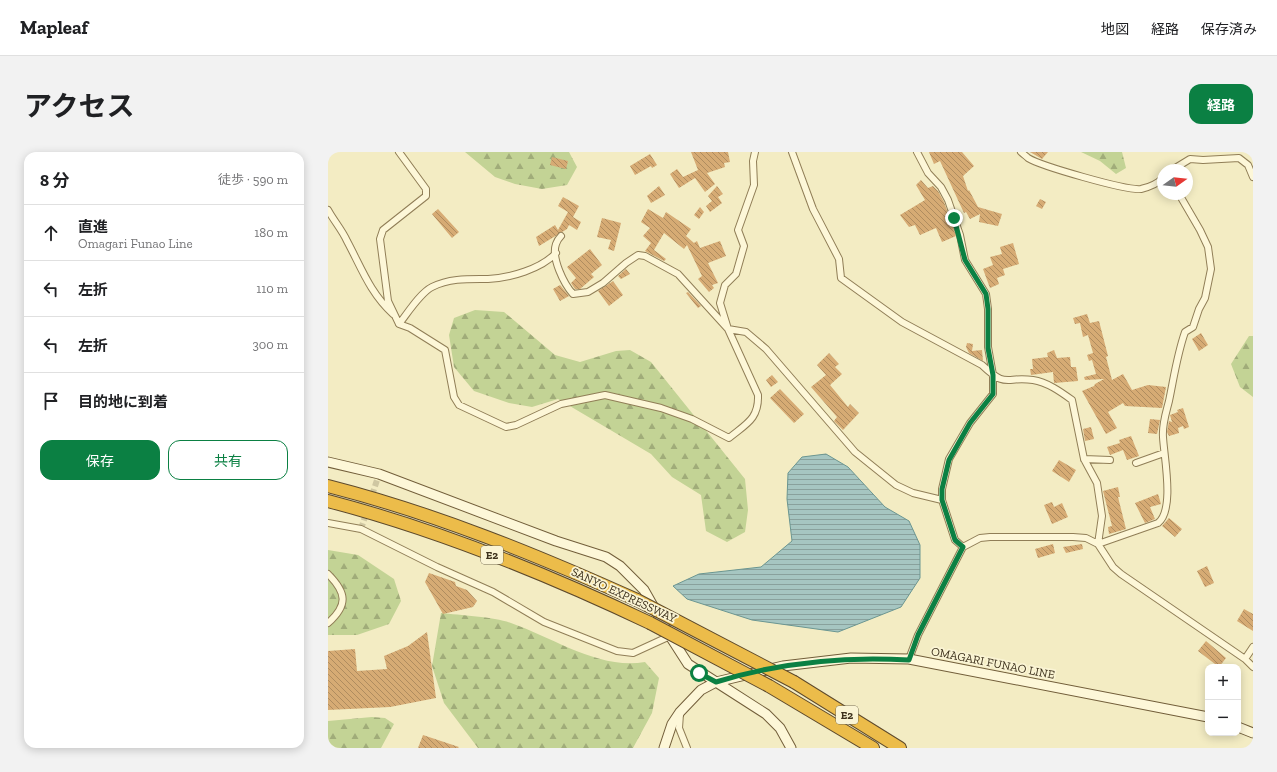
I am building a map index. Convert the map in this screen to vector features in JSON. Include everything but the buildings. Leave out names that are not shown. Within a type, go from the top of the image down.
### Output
[{"type":"highway","name":"SANYO EXPRESSWAY","points":[[328,486],[395,506],[475,533],[565,568],[637,600],[794,682],[900,748]]},
{"type":"highway","name":"SANYO EXPRESSWAY","points":[[328,501],[392,520],[474,548],[562,583],[650,623],[769,686],[873,748]]},
{"type":"main road","points":[[328,462],[379,474],[548,538],[606,557],[620,566],[644,590],[688,664],[766,714],[780,728],[791,748]]},
{"type":"main road","name":"OMAGARI FUNAO LINE","points":[[664,748],[666,737],[680,712],[701,690],[716,682],[783,666],[851,658],[909,660],[1205,716]]},
{"type":"main road","points":[[1241,727],[1253,733]]},
{"type":"street","points":[[399,152],[426,189],[426,196],[383,230],[380,239],[388,301],[399,324],[410,328],[445,350],[454,397],[459,405],[506,427],[516,425],[561,404],[605,395],[661,408],[692,419],[729,438],[752,419],[758,407],[758,395],[728,329],[720,303],[725,285],[736,274],[744,246],[738,230],[754,184],[753,161],[755,152]]},
{"type":"street","points":[[792,152],[813,209],[839,259],[841,278],[902,322],[982,365],[993,375],[1005,382],[1033,380],[1058,390],[1072,400],[1084,459],[1097,483],[1102,516],[1098,544]]},
{"type":"street","points":[[917,152],[928,173],[941,187],[948,200],[960,235],[965,260],[986,294],[988,309],[988,348],[993,375],[993,394],[970,423],[949,460],[942,489],[942,500],[955,540],[963,547]]},
{"type":"street","points":[[1021,152],[1029,158],[1048,166],[1126,188],[1140,189],[1157,184]]},
{"type":"street","points":[[1182,164],[1190,159],[1203,160],[1239,158],[1248,165],[1253,177]]},
{"type":"street","points":[[1098,544],[1139,531],[1163,518],[1166,512],[1167,495],[1162,435],[1165,416],[1179,350],[1185,332],[1193,328],[1198,309],[1205,298],[1211,270],[1208,247],[1182,200]]},
{"type":"street","points":[[328,210],[347,241],[371,288],[382,304],[396,316]]},
{"type":"street","points":[[561,236],[556,244],[556,253],[561,277],[565,286],[573,294],[588,292],[603,283],[626,263],[638,255],[645,256],[678,274],[728,329],[746,332],[766,349],[855,452],[896,485],[914,493],[942,500]]},
{"type":"street","points":[[399,324],[430,288],[445,281],[462,279],[490,279],[511,274],[537,266],[549,260],[556,253]]},
{"type":"street","points":[[1136,463],[1164,453]]},
{"type":"street","points":[[1084,459],[1110,460]]},
{"type":"street","points":[[328,523],[361,529],[437,568],[493,592],[544,622],[617,651],[633,653],[670,636]]},
{"type":"street","points":[[909,660],[918,635],[963,547],[980,538],[990,537],[1074,537],[1086,538],[1098,544],[1112,567],[1245,659],[1253,667]]},
{"type":"street","points":[[328,574],[340,587],[344,600],[343,606],[328,623]]},
{"type":"street","points":[[1245,659],[1253,648]]},
{"type":"street","points":[[680,712],[680,728],[687,748]]},
{"type":"green space","points":[[465,152],[569,152],[577,167],[567,185],[542,189],[515,184],[495,177]]},
{"type":"green space","points":[[1081,152],[1122,152],[1126,168],[1116,174],[1100,161]]},
{"type":"green space","points":[[475,310],[504,312],[555,355],[580,362],[616,351],[630,350],[651,362],[745,479],[748,510],[745,532],[727,542],[706,531],[701,495],[672,477],[651,454],[558,399],[532,407],[509,403],[474,391],[454,367],[449,335],[454,318]]},
{"type":"green space","points":[[1249,336],[1253,336],[1253,397],[1240,387],[1231,364]]},
{"type":"green space","points":[[328,550],[358,555],[394,579],[401,601],[389,624],[357,635],[328,635]]},
{"type":"green space","points":[[441,613],[477,616],[511,623],[594,657],[628,663],[645,662],[659,678],[652,713],[633,748],[478,748],[444,703],[432,666]]},
{"type":"green space","points":[[372,717],[385,718],[394,724],[381,748],[328,748],[328,721]]},
{"type":"water","points":[[826,454],[848,467],[885,507],[909,521],[920,545],[920,578],[901,607],[838,632],[752,620],[687,599],[673,586],[699,574],[761,567],[792,541],[787,499],[788,473],[802,457]]},
{"type":"tunnel","points":[[361,529],[379,474]]},
{"type":"route","points":[[699,673],[716,682],[733,676],[783,666],[851,658],[909,660],[918,635],[963,547],[955,540],[942,500],[942,489],[949,460],[970,423],[993,394],[993,375],[988,348],[988,309],[986,294],[965,260],[960,235],[954,218]]}]
